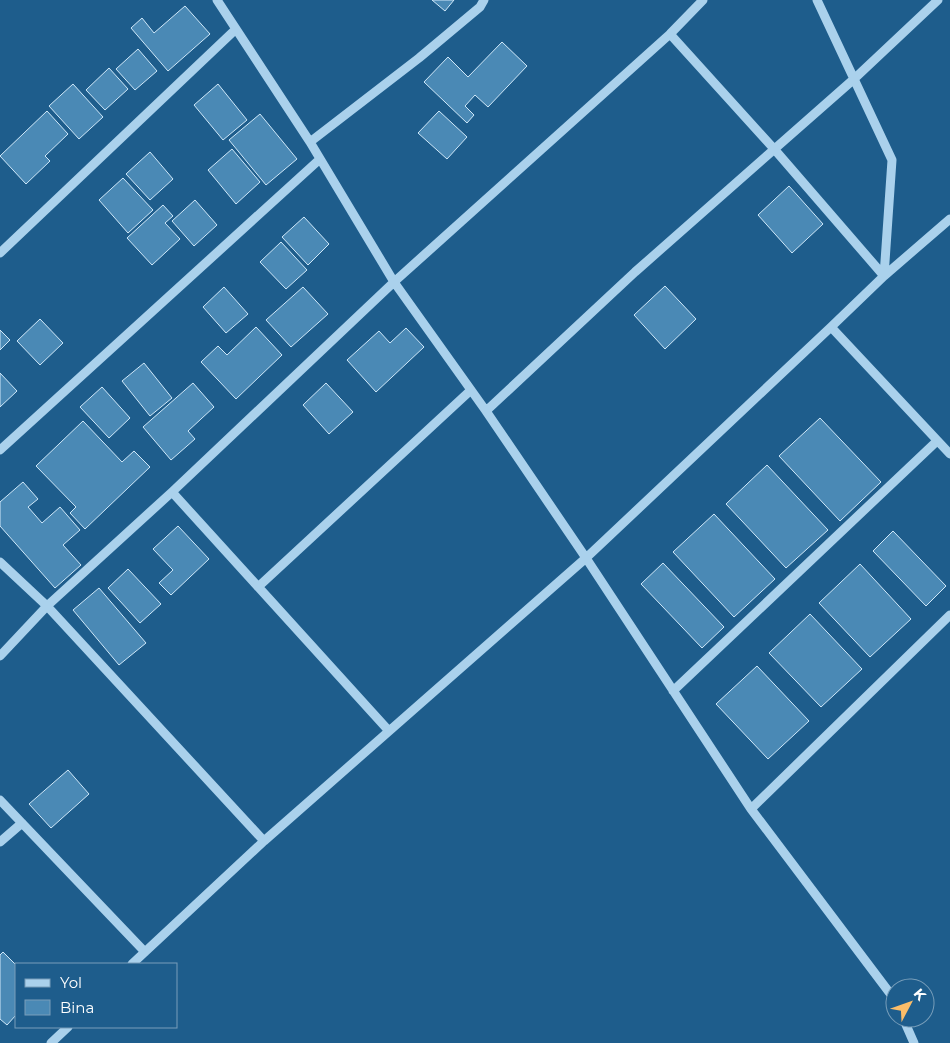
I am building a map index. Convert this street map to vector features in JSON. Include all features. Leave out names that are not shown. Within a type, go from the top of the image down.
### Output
[{"type":"street","points":[[217,0],[310,142],[394,282],[486,411],[586,558],[751,810],[885,987]]},
{"type":"street","points":[[310,142],[419,58],[480,7],[484,0]]},
{"type":"street","points":[[0,656],[47,606],[172,492],[394,282],[670,34],[703,0]]},
{"type":"street","points":[[817,0],[892,160],[884,276]]},
{"type":"street","points":[[486,411],[635,272],[775,150],[938,0]]},
{"type":"street","points":[[0,253],[236,29]]},
{"type":"street","points":[[670,34],[775,150],[884,276]]},
{"type":"street","points":[[0,450],[320,159]]},
{"type":"street","points":[[133,963],[264,841],[586,558],[884,276],[950,219]]},
{"type":"street","points":[[831,327],[950,454]]},
{"type":"street","points":[[258,587],[471,390]]},
{"type":"street","points":[[673,691],[937,442]]},
{"type":"street","points":[[172,492],[389,731]]},
{"type":"street","points":[[0,562],[47,606],[264,841]]},
{"type":"street","points":[[751,810],[950,615]]},
{"type":"street","points":[[0,800],[144,952]]},
{"type":"street","points":[[0,842],[22,823]]},
{"type":"street","points":[[51,1043],[67,1028]]},
{"type":"street","points":[[907,1028],[914,1043]]},
{"type":"building","points":[[432,0],[454,0],[445,11]]},
{"type":"building","points":[[185,6],[210,34],[168,71],[131,28],[142,18],[154,33]]},
{"type":"building","points":[[502,42],[527,66],[488,107],[475,95],[465,106],[474,115],[467,123],[424,82],[448,57],[468,77]]},
{"type":"building","points":[[138,49],[157,71],[135,90],[116,69]]},
{"type":"building","points":[[109,68],[128,89],[105,110],[86,90]]},
{"type":"building","points":[[73,84],[103,117],[79,139],[49,106]]},
{"type":"building","points":[[218,84],[247,120],[223,140],[194,105]]},
{"type":"building","points":[[47,111],[68,134],[45,156],[50,161],[26,184],[0,156]]},
{"type":"building","points":[[439,111],[467,137],[447,159],[418,133]]},
{"type":"building","points":[[260,114],[297,159],[266,185],[229,140]]},
{"type":"building","points":[[232,149],[260,182],[236,204],[208,170]]},
{"type":"building","points":[[150,152],[173,179],[150,200],[126,174]]},
{"type":"building","points":[[123,178],[153,210],[128,233],[99,200]]},
{"type":"building","points":[[789,186],[823,224],[792,253],[758,215]]},
{"type":"building","points":[[195,200],[217,225],[194,246],[172,221]]},
{"type":"building","points":[[163,205],[173,216],[165,223],[180,239],[152,265],[127,238]]},
{"type":"building","points":[[304,217],[329,244],[308,265],[282,237]]},
{"type":"building","points":[[281,242],[307,270],[286,289],[260,262]]},
{"type":"building","points":[[665,286],[696,319],[665,349],[634,315]]},
{"type":"building","points":[[224,287],[248,314],[226,333],[203,307]]},
{"type":"building","points":[[303,287],[328,314],[291,347],[266,320]]},
{"type":"building","points":[[40,319],[63,343],[40,365],[17,341]]},
{"type":"building","points":[[256,327],[282,355],[236,399],[201,362],[218,346],[227,355]]},
{"type":"building","points":[[406,328],[424,347],[376,392],[347,360],[379,331],[390,343]]},
{"type":"building","points":[[0,330],[10,340],[0,350]]},
{"type":"building","points":[[144,363],[172,398],[150,416],[122,381]]},
{"type":"building","points":[[0,373],[17,391],[0,407]]},
{"type":"building","points":[[193,383],[214,407],[188,431],[195,439],[171,460],[143,427]]},
{"type":"building","points":[[326,383],[353,412],[329,434],[303,405]]},
{"type":"building","points":[[102,387],[130,418],[109,438],[80,407]]},
{"type":"building","points":[[820,418],[881,482],[840,521],[779,456]]},
{"type":"building","points":[[83,421],[122,462],[134,451],[150,467],[85,529],[70,513],[76,507],[36,466]]},
{"type":"building","points":[[767,465],[828,530],[786,568],[726,504]]},
{"type":"building","points":[[23,482],[38,499],[28,507],[42,523],[60,507],[80,530],[63,545],[81,565],[55,588],[0,526],[0,502]]},
{"type":"building","points":[[714,514],[775,579],[734,617],[673,552]]},
{"type":"building","points":[[178,526],[209,559],[171,595],[159,583],[173,570],[153,549]]},
{"type":"building","points":[[893,531],[946,586],[926,606],[873,551]]},
{"type":"building","points":[[663,563],[724,627],[702,648],[641,584]]},
{"type":"building","points":[[860,564],[911,619],[870,657],[819,603]]},
{"type":"building","points":[[128,569],[161,604],[140,623],[108,588]]},
{"type":"building","points":[[99,588],[146,643],[119,665],[73,610]]},
{"type":"building","points":[[810,614],[862,669],[821,707],[769,653]]},
{"type":"building","points":[[757,666],[809,721],[768,759],[716,704]]},
{"type":"building","points":[[68,770],[89,794],[51,828],[29,804]]},
{"type":"building","points":[[3,952],[15,964],[15,1016],[7,1025],[0,1019],[0,955]]}]
